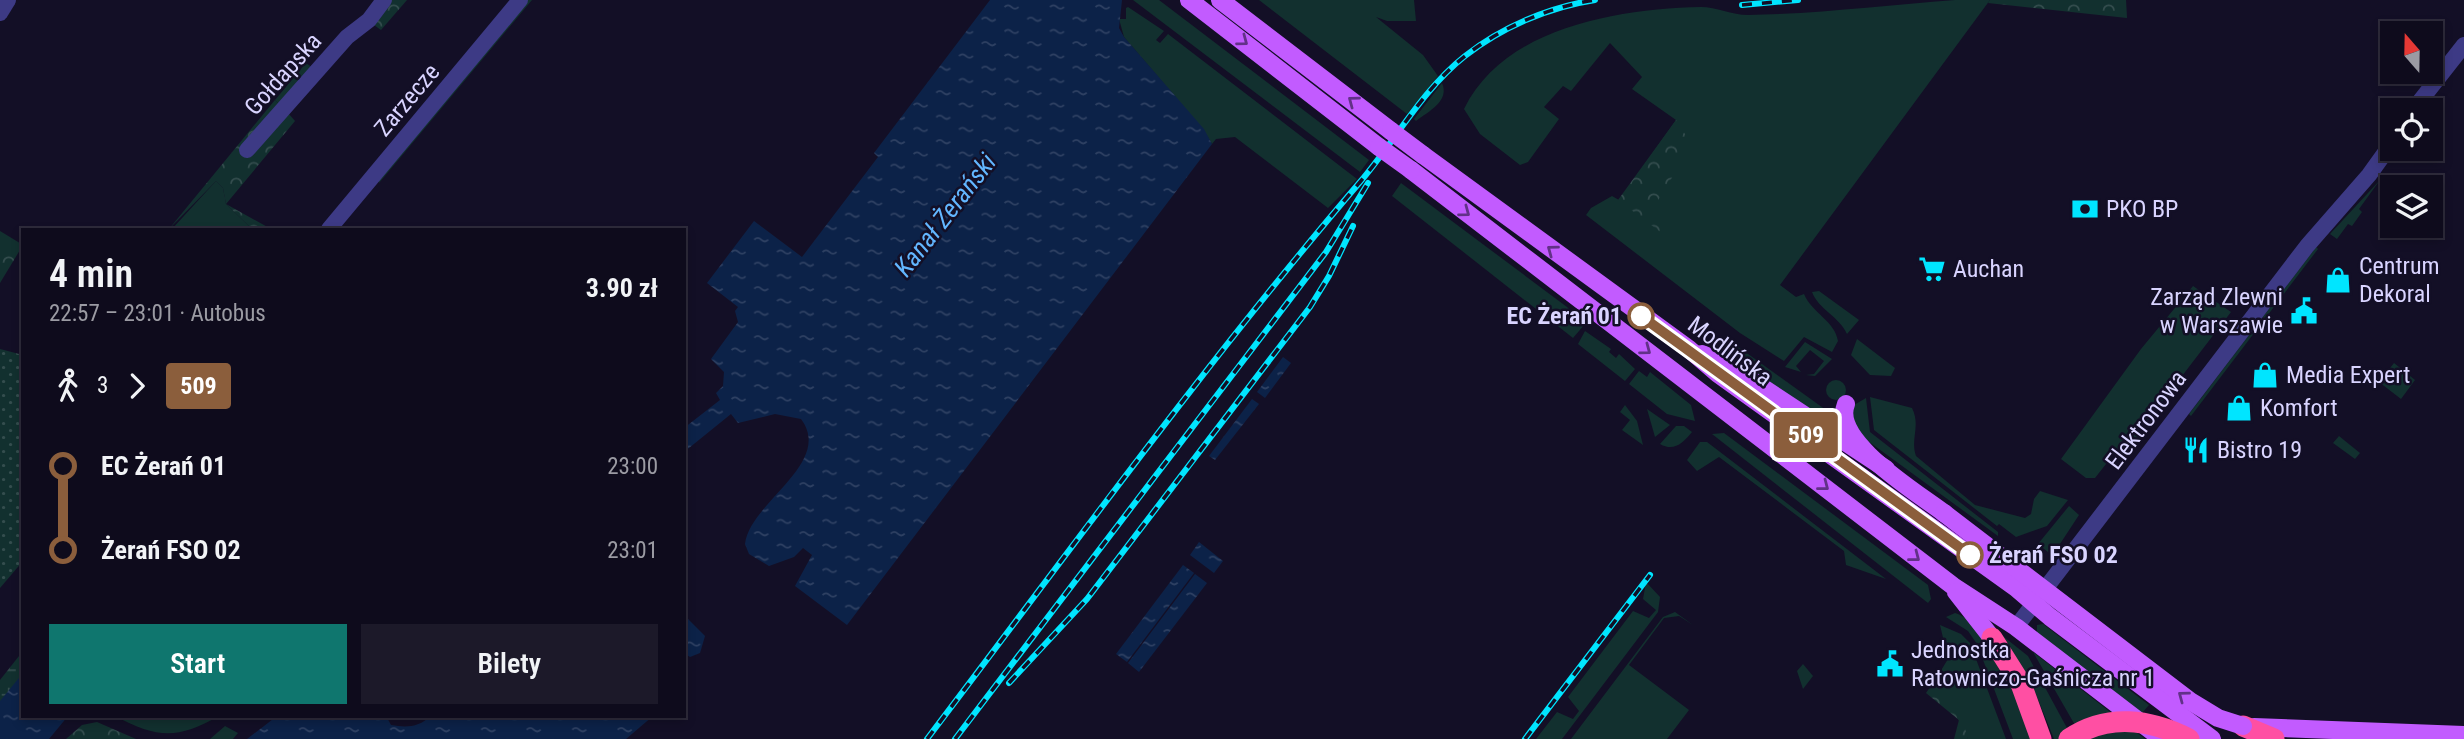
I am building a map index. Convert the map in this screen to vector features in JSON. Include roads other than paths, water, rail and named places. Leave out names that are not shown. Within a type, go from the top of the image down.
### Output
[{"type":"highway","points":[[1992,638],[2021,684],[2041,739]]},
{"type":"highway","points":[[2069,739],[2093,726],[2127,721],[2157,726],[2189,739]]},
{"type":"highway","points":[[2244,726],[2274,739]]},
{"type":"main road","name":"Modlińska","points":[[1188,0],[1953,586],[2016,627],[2162,739]]},
{"type":"main road","name":"Modlińska","points":[[1220,0],[1423,155],[1689,349],[1718,374],[1816,442],[2212,739]]},
{"type":"main road","points":[[1689,349],[1733,368],[1886,469],[2190,701],[2218,718],[2244,726],[2464,735]]},
{"type":"main road","points":[[1846,404],[1844,417],[1851,436],[1886,469]]},
{"type":"main road","points":[[1953,586],[2027,690],[2049,739]]},
{"type":"street","points":[[0,13],[8,0]]},
{"type":"street","name":"Gołdapska","points":[[247,150],[347,37],[369,20],[384,0]]},
{"type":"street","name":"Zarzecze","points":[[330,228],[520,0]]},
{"type":"street","points":[[2422,98],[2464,45]]},
{"type":"street","name":"Elektronowa","points":[[2016,627],[2307,246],[2380,160]]},
{"type":"water","name":"Kanał Żerański","points":[[990,0],[1122,0],[1119,28],[1124,37],[1204,129],[1212,144],[847,625],[795,586],[812,555],[803,548],[794,557],[769,566],[749,554],[745,544],[750,528],[760,513],[799,467],[807,451],[808,435],[801,419],[775,414],[738,423],[731,414],[686,450],[686,426],[720,400],[716,393],[723,386],[724,372],[711,359],[738,322],[735,311],[738,307],[707,283],[754,221],[802,257],[878,157],[874,153]]},
{"type":"water","points":[[1283,357],[1291,363],[1265,398],[1257,392]]},
{"type":"water","points":[[1252,399],[1259,404],[1215,460],[1209,456]]},
{"type":"water","points":[[1199,542],[1223,561],[1214,573],[1190,555]]},
{"type":"water","points":[[1183,565],[1194,573],[1127,662],[1116,654]]},
{"type":"water","points":[[1195,574],[1207,583],[1139,672],[1128,663]]},
{"type":"water","points":[[686,617],[705,636],[700,653],[690,657],[686,654]]},
{"type":"water","points":[[21,675],[21,718],[66,718],[49,739],[0,739],[0,701]]},
{"type":"water","points":[[274,718],[387,718],[391,725],[412,726],[428,718],[651,718],[626,739],[247,739]]},
{"type":"railway","points":[[927,739],[1193,388],[1373,166],[1435,84],[1465,56],[1510,27],[1543,13],[1595,0]]},
{"type":"railway","points":[[1742,5],[1798,0]]},
{"type":"railway","points":[[955,739],[1326,252],[1368,183]]},
{"type":"railway","points":[[1009,683],[1087,599],[1310,307],[1329,276],[1353,226]]},
{"type":"railway","points":[[1525,739],[1650,575]]},
{"type":"place","name":"PKO BP","points":[[2085,209]]},
{"type":"place","name":"Auchan","points":[[1932,269]]},
{"type":"place","name":"Centrum Dekoral","points":[[2338,280]]},
{"type":"place","name":"Zarząd Zlewni w Warszawie","points":[[2304,311]]},
{"type":"place","name":"EC Żerań 01","points":[[1641,316]]},
{"type":"place","name":"Media Expert","points":[[2265,375]]},
{"type":"place","name":"Komfort","points":[[2239,408]]},
{"type":"place","name":"Bistro 19","points":[[2196,450]]},
{"type":"place","name":"Żerań FSO 02","points":[[1970,555]]},
{"type":"place","name":"Jednostka Ratowniczo-Gaśnicza nr 1","points":[[1890,664]]}]
